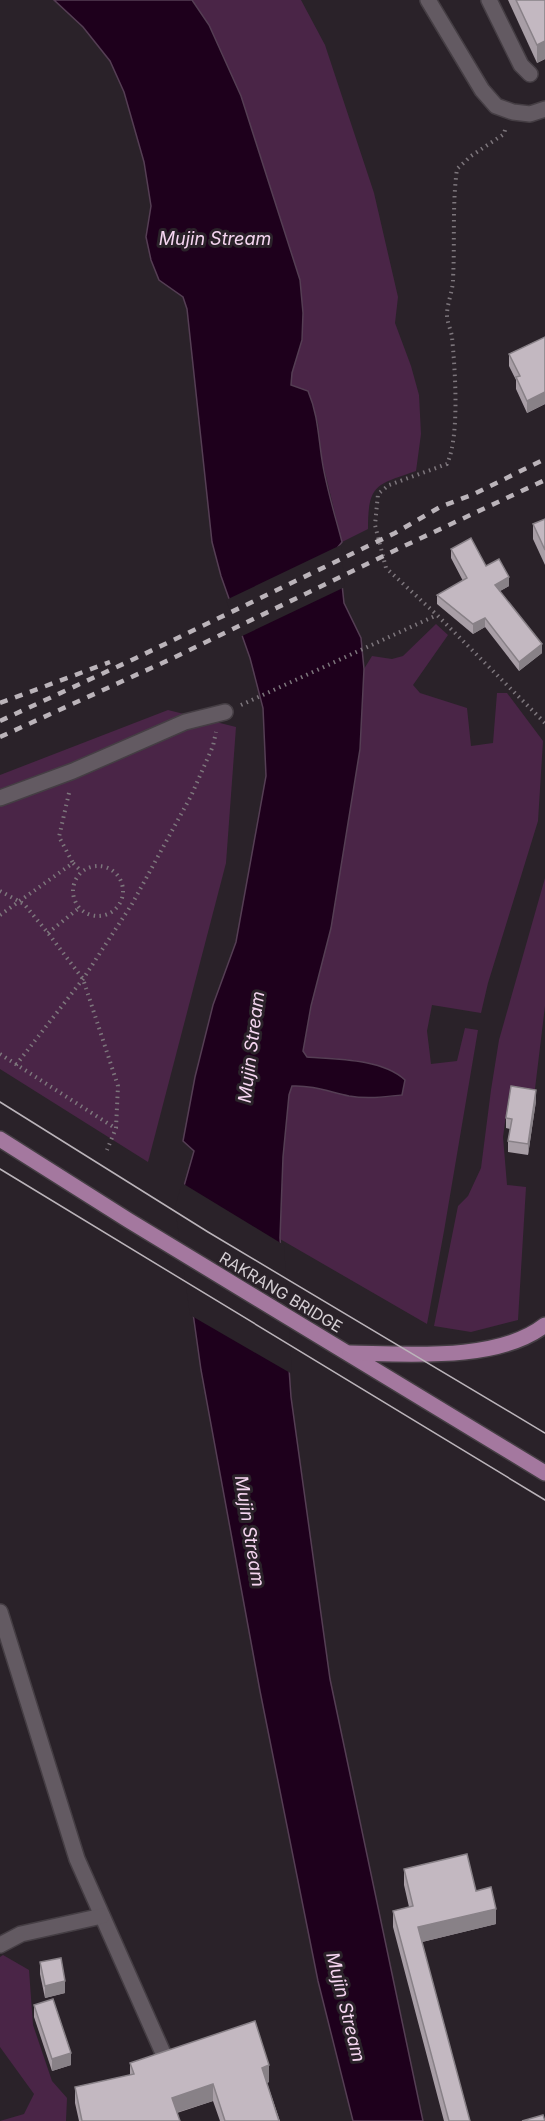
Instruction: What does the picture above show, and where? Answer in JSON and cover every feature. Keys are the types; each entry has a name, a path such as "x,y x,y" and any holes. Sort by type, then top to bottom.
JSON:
{"main road":[{"name":"RAKRANG BRIDGE","path":"0,1139 128,1220 545,1473"},
{"path":"347,1353 413,1354 490,1348 512,1343 545,1325"}],"street":[{"path":"428,0 482,90 496,106 513,112 530,114 545,109"},
{"path":"489,0 521,65 530,74"},
{"path":"0,798 73,771 185,722 223,713"},
{"path":"0,1612 77,1859 163,2054"},
{"path":"0,1945 21,1934 102,1916"}],"path":[{"path":"513,112 504,134 471,156 457,169 453,231 453,282 447,315 452,336 455,402 455,438 452,454 447,464 389,485 378,494 375,525 386,568 545,723"},
{"path":"16,1065 83,980 132,904 191,796 213,746 223,713 435,616"},
{"path":"73,771 59,837 74,863 82,871"},
{"path":"0,915 74,863"},
{"path":"98,865 107,866 115,871 124,886 121,904 107,915 98,917 79,908 73,896 73,886 82,871 98,865"},
{"path":"0,891 20,902 48,933 83,980 118,1086 116,1128 107,1150"},
{"path":"48,933 79,908"},
{"path":"0,1054 116,1128"}],"shaded area":[{"path":"192,0 301,0 325,45 374,193 398,297 395,323 419,395 421,434 416,471 377,488 370,503 368,529 342,542 322,460 318,423 308,391 291,385 292,373 302,340 303,313 300,279 241,96 209,25"},
{"path":"436,624 448,635 413,685 420,693 467,708 471,746 493,743 497,693 507,693 543,741 538,821 488,983 481,1013 432,1005 427,1031 431,1064 457,1061 465,1028 478,1030 427,1324 280,1239 283,1157 289,1094 292,1086 305,1085 351,1096 377,1098 405,1080 396,1073 372,1064 307,1057 303,1051 360,749 364,669 372,656 392,659 403,656"},
{"path":"168,710 236,727 226,863 148,1162 0,1069 0,775"},
{"path":"545,878 545,1006 534,1097 509,1094 503,1137 507,1185 526,1187 518,1320 471,1332 434,1326 458,1206 468,1196 481,1168 499,1040"},
{"path":"3,1955 29,1970 33,2025 52,2081 67,2098 66,2121 0,2121 24,2114 34,2094 0,2047 0,1957"}],"water":[{"name":"Mujin Stream","path":"54,0 192,0 209,25 241,96 300,280 303,313 302,340 292,373 291,385 308,391 314,408 326,480 342,542 338,547 344,603 361,638 364,669 360,749 331,928 311,1006 303,1051 307,1057 372,1064 396,1073 405,1080 402,1095 376,1097 349,1096 314,1088 292,1086 289,1095 283,1157 280,1238 291,1397 330,1679 423,2121 353,2121 318,1981 260,1691 201,1370 178,1207 194,1151 183,1141 195,1077 213,1005 236,942 266,776 263,708 250,658 221,576 212,542 187,309 183,297 159,280 151,260 146,237 151,206 144,162 124,92 110,61 83,27"}],"pier":[{"path":"345,543 341,548 345,587 240,637 226,600"},
{"path":"182,1183 284,1245 292,1374 190,1315 175,1207"}],"building":[{"path":"516,0 545,0 545,41 537,45"},
{"path":"545,337 545,392 527,401 516,377 520,376 509,354"},
{"path":"545,519 545,550 533,524"},
{"path":"471,538 486,566 499,559 509,577 495,585 542,644 519,662 485,618 473,624 437,595 467,578 451,549"},
{"path":"511,1086 536,1090 528,1144 508,1141 512,1119 506,1118"},
{"path":"467,1854 476,1891 491,1887 496,1909 418,1927 470,2121 449,2121 393,1911 413,1906 404,1869"},
{"path":"61,1958 65,1981 45,1986 40,1962"},
{"path":"53,1999 71,2053 52,2059 34,2005"},
{"path":"255,2021 269,2065 262,2068 279,2121 225,2121 213,2084 172,2098 180,2121 82,2121 75,2087 134,2074 130,2063"},
{"path":"543,2115 545,2121 522,2121"}],"tram line":[{"path":"0,1102 208,1232 545,1433"},
{"path":"0,1169 545,1500"}],"railway":[{"path":"0,721 395,533 440,507 474,494 545,459"},
{"path":"0,737 171,659 545,480"},
{"path":"0,703 110,662"}]}
